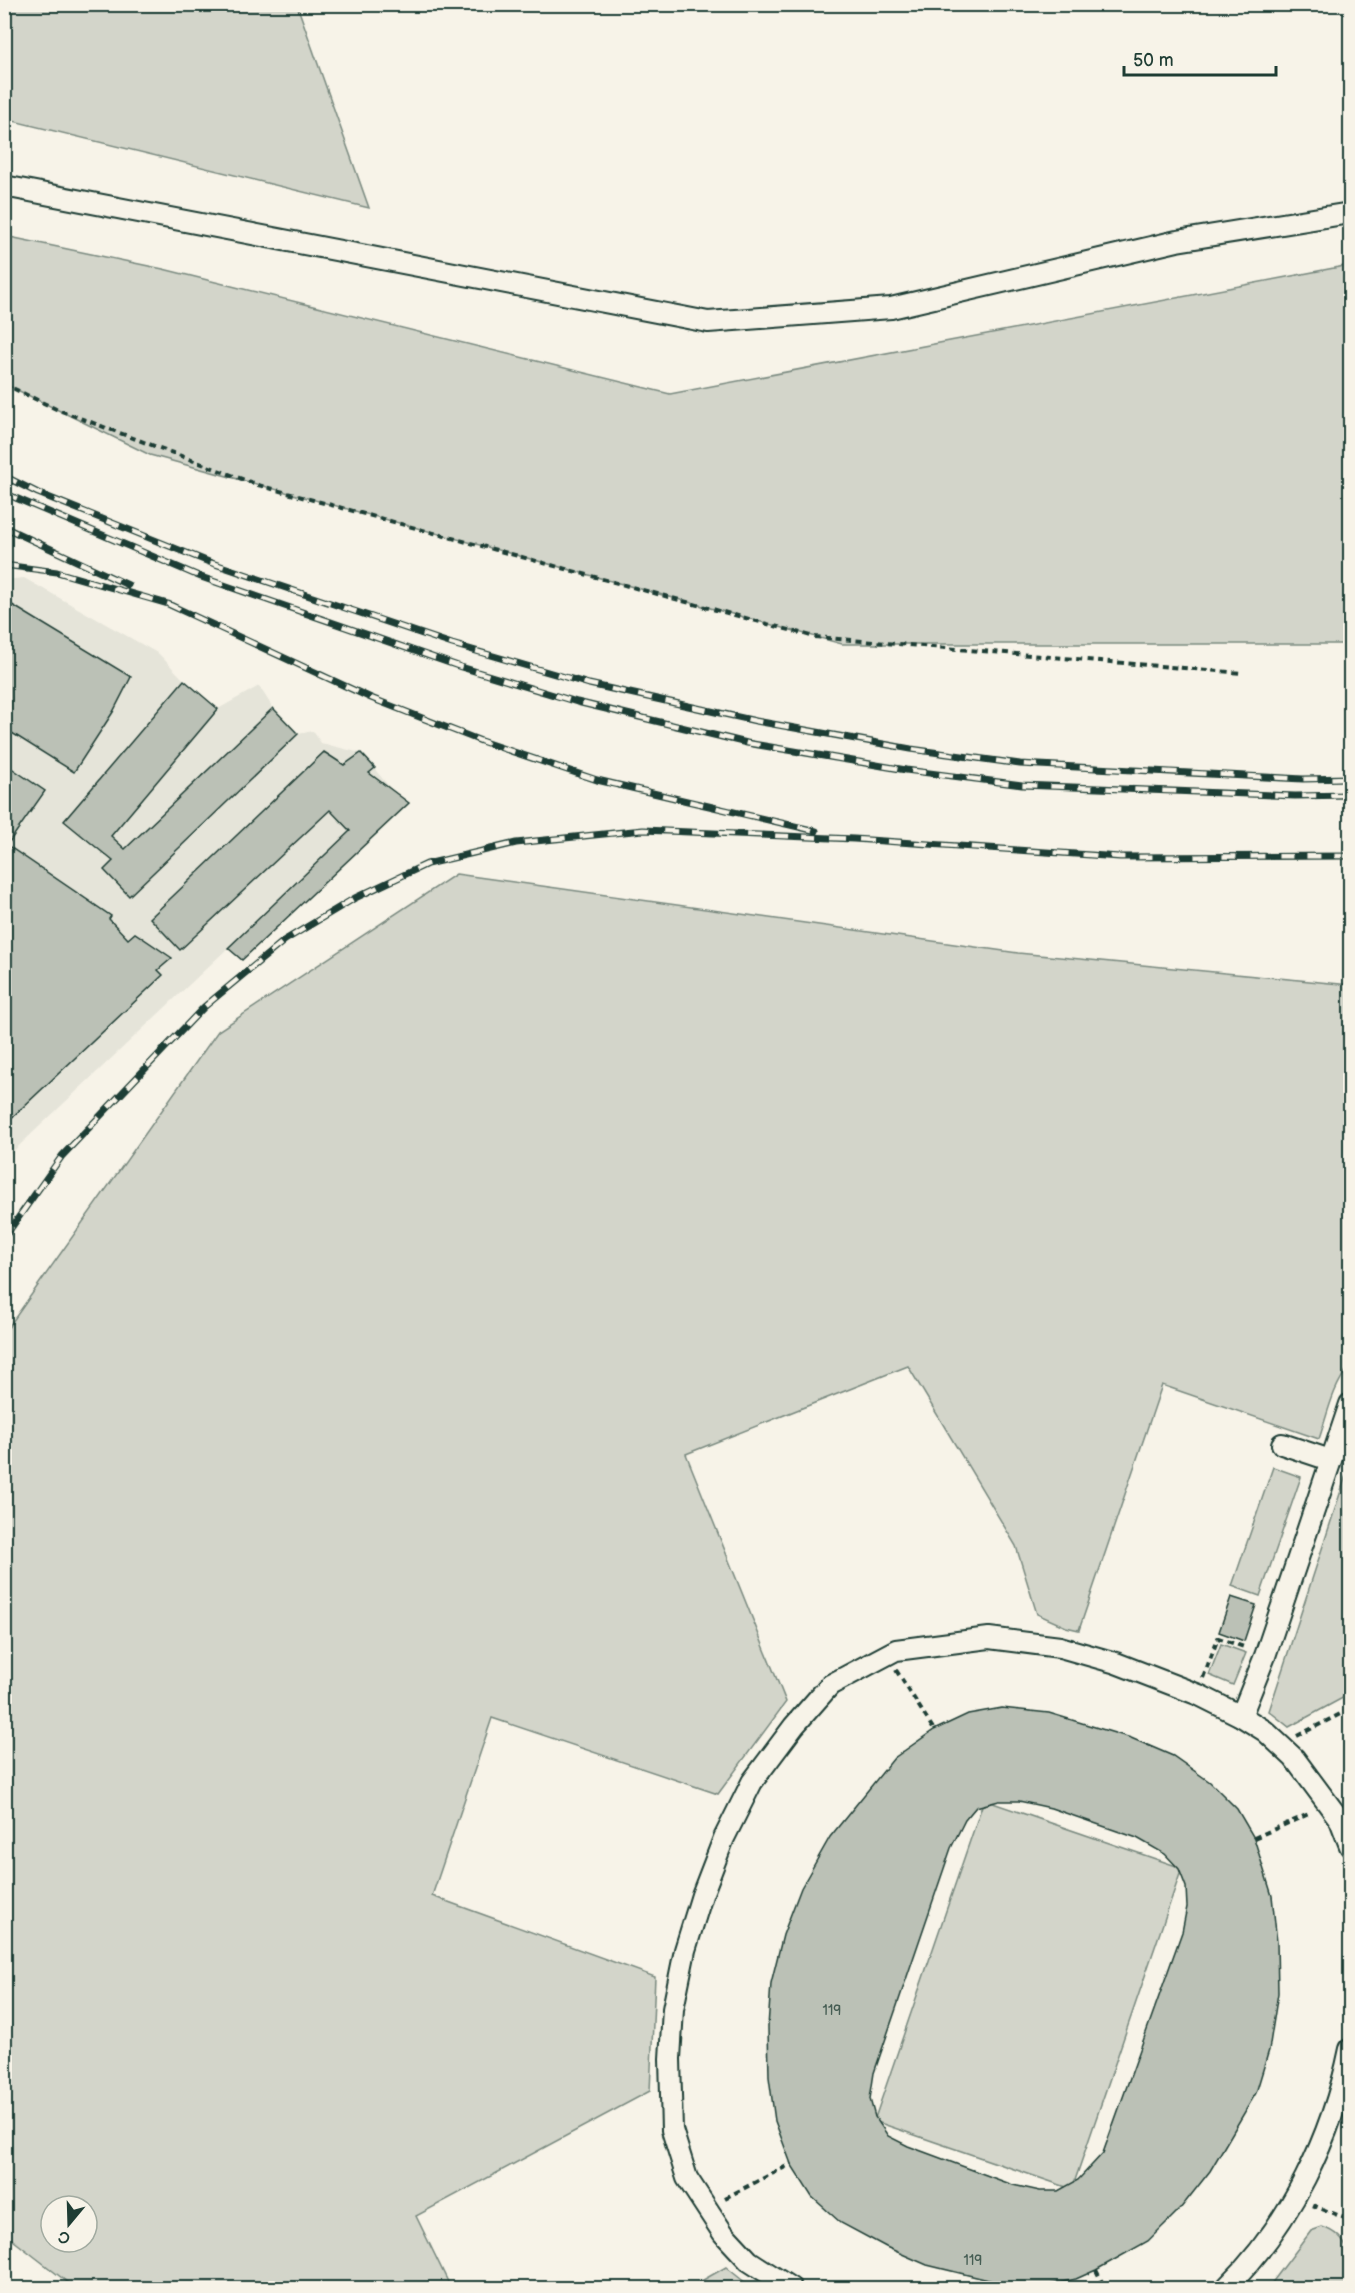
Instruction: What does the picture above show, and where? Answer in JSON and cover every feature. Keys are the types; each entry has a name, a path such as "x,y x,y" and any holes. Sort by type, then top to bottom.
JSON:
{"street":[{"path":"4,186 708,322 891,308 1177,241 1350,213"},
{"path":"1242,1716 1265,1656 1350,1404"},
{"path":"1282,1444 1330,1460"},
{"path":"791,2289 749,2261 723,2233 687,2178 672,2130 670,2060 675,1990 702,1895 724,1838 752,1782 794,1726 830,1685 896,1650 989,1638 1060,1647 1116,1663 1152,1675 1242,1716 1265,1731 1294,1758 1340,1820 1350,1846"},
{"path":"1226,2289 1249,2266 1278,2225 1311,2166 1332,2114 1350,2049"}],"path":[{"path":"4,384 56,409 258,484 815,637 1242,673"},
{"path":"1201,1683 1218,1638 1247,1648"},
{"path":"896,1669 934,1730"},
{"path":"1291,1739 1350,1709"},
{"path":"1254,1838 1316,1811"},
{"path":"724,2198 791,2164"},
{"path":"1307,2203 1350,2220"},
{"path":"1096,2270 1105,2289"}],"shaded area":[{"path":"5,4 297,5 369,208 5,119"},
{"path":"5,236 163,269 670,394 1350,265 1350,644 842,644 150,455 5,384"},
{"path":"24,578 159,654 184,680 218,709 259,686 273,708 298,734 313,731 321,743 361,753 392,790 409,803 242,960 228,948 5,1159 4,580"},
{"path":"456,874 1018,953 1350,985 1350,1366 1335,1391 1319,1439 1162,1385 1079,1630 1066,1627 1037,1614 1016,1546 908,1366 686,1454 786,1702 718,1794 492,1718 432,1896 655,1977 650,2091 416,2216 451,2288 75,2288 5,2234 5,1332 218,1031"},
{"path":"1350,1463 1350,1694 1289,1727 1269,1711"},
{"path":"1273,1467 1301,1477 1260,1596 1232,1586"},
{"path":"1221,1644 1246,1653 1233,1685 1209,1675"},
{"path":"984,1800 1182,1868 1072,2189 874,2121"},
{"path":"1322,2227 1339,2237 1348,2251 1350,2288 1268,2288 1311,2231"},
{"path":"726,2267 752,2288 689,2288"}],"building":[{"path":"4,600 131,677 113,712 74,772 4,728"},
{"path":"184,680 218,709 111,836 125,849 273,708 298,734 129,896 104,870 113,861 64,821"},
{"path":"324,752 344,765 361,753 375,768 369,773 409,803 242,960 228,948 350,831 330,810 180,950 150,918"},
{"path":"4,763 45,791 7,845 111,916 109,919 128,939 135,933 172,958 158,970 163,975 4,1125"},
{"path":"1231,1597 1256,1605 1244,1641 1219,1632"},
{"path":"1002,1708 1049,1713 1131,1738 1173,1756 1210,1782 1237,1809 1254,1838 1272,1896 1277,1942 1278,1993 1269,2050 1256,2093 1210,2171 1180,2209 1148,2241 1076,2279 1045,2286 1005,2284 927,2265 886,2247 841,2223 812,2197 791,2164 775,2121 769,2077 768,2027 771,1983 783,1935 801,1888 830,1837 894,1758 934,1730 968,1714","holes":["999,1801 1019,1801 1051,1808 1137,1838 1165,1854 1179,1869 1186,1887 1187,1907 1182,1932 1103,2153 1078,2180 1058,2191 1040,2191 1013,2185 908,2146 888,2136 875,2117 870,2099 874,2073 951,1848 965,1820 976,1807"]}],"railway":[{"path":"4,476 38,493 209,562 452,644 589,684 756,721 911,749 1020,764 1303,779 1350,778"},
{"path":"4,493 201,577 461,667 577,702 747,743 906,770 1022,785 1295,796 1350,795"},
{"path":"4,527 128,585"},
{"path":"4,565 57,572 168,604 371,698 481,741 597,780 816,831"},
{"path":"4,1238 62,1156 204,1007 285,940 355,898 427,864 516,843 643,830 854,839 1120,857 1350,856"}]}
